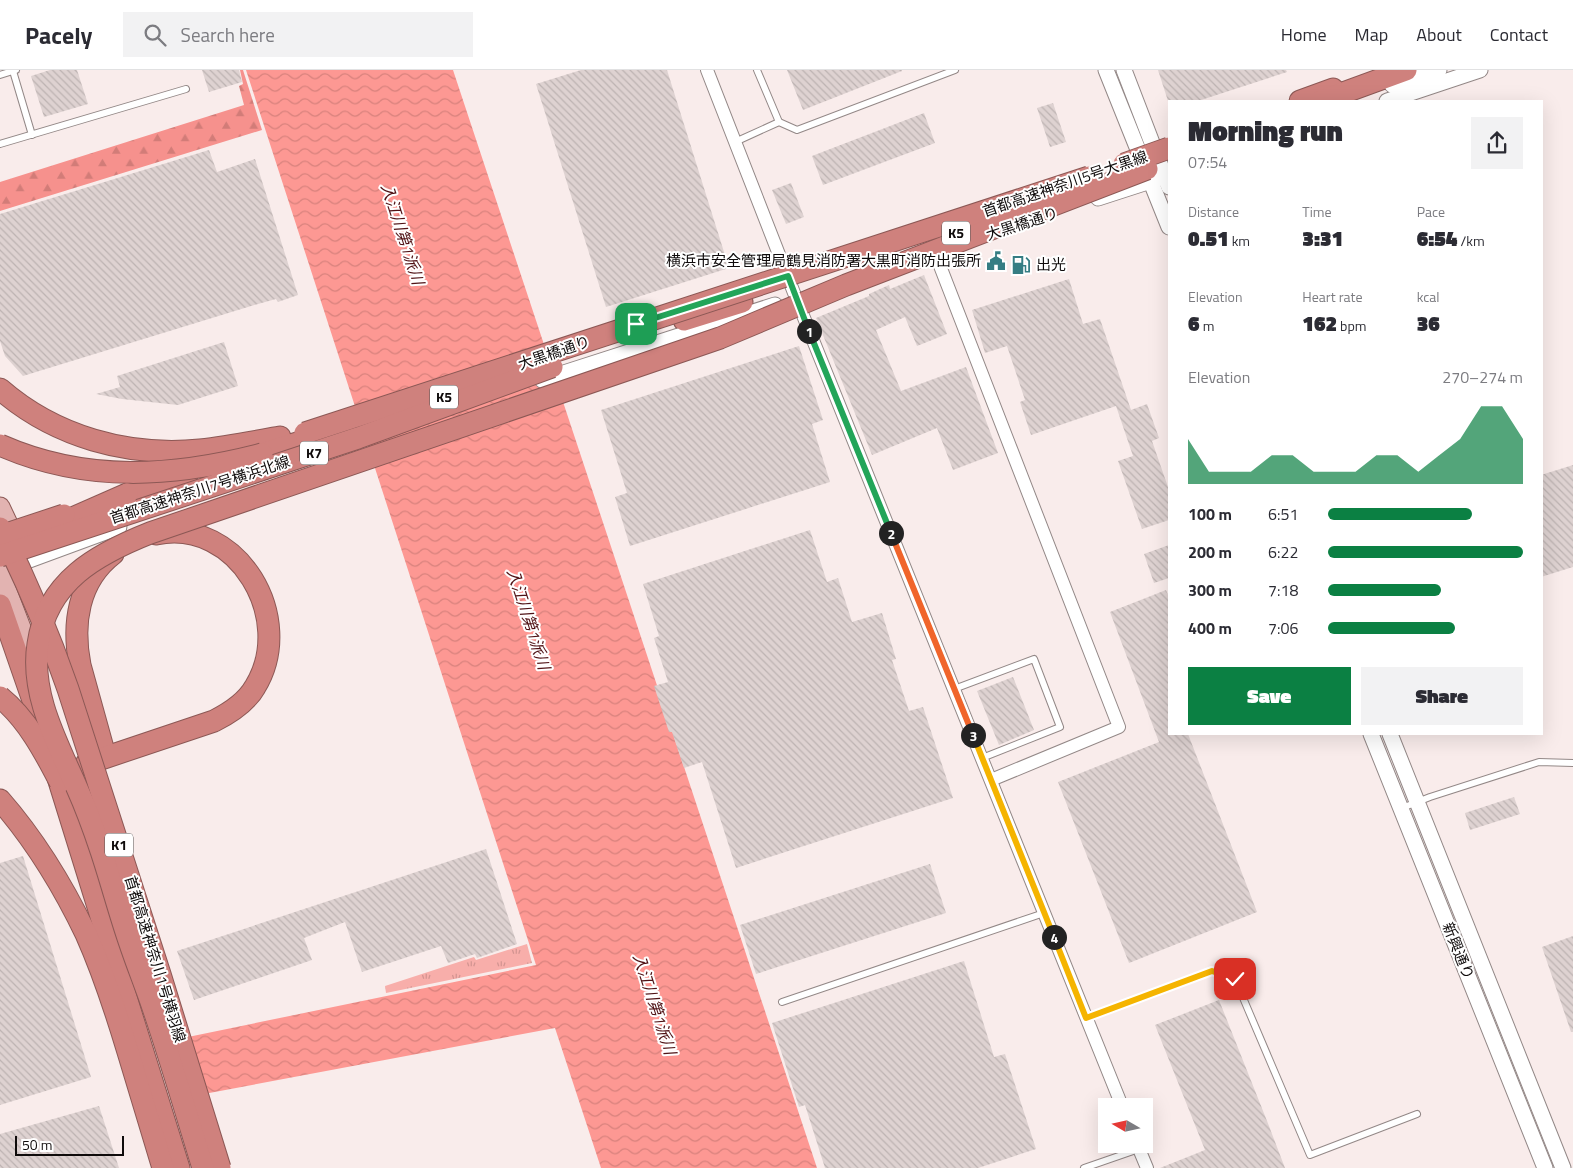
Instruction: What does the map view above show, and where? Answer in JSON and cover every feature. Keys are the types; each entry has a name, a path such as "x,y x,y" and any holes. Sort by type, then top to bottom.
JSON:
{"highway":[{"path":"1303,100 1385,70"},
{"path":"1324,100 1406,70"},
{"name":"首都高速神奈川5号大黒線","path":"625,339 1161,168"},
{"name":"首都高速神奈川5号大黒線","path":"305,433 1031,197 1161,168"},
{"path":"202,1168 158,1024 94,832 80,794 51,728 42,701 38,679 38,643 50,605 66,583 87,564 111,549 150,533 720,338 846,285 1161,168"},
{"name":"K5","path":"0,445 45,462 98,471 151,472 179,470 236,461 625,339"},
{"name":"首都高速神奈川7号横浜北線","path":"0,556 358,438 625,339"},
{"name":"K5","path":"0,389 33,414 59,428 94,441 135,449 198,450 246,444 305,433"},
{"name":"首都高速神奈川7号横浜北線","path":"4,535 305,433"},
{"path":"0,561 20,546 52,528 127,494"},
{"path":"86,764 214,721 237,707 255,687 262,674 269,646 265,603 253,579 241,564 215,543 193,534 168,531 144,537 127,545 111,556 93,574 81,600 76,628 77,652 80,666 141,880 160,974"},
{"name":"首都高速神奈川1号横羽線","path":"4,535 54,647 83,732 220,1168"},
{"name":"K1","path":"0,605 16,648 81,850 179,1168"},
{"path":"26,645 74,790 169,1092 186,1168"},
{"path":"0,697 29,728 52,765 78,819 129,940"},
{"path":"0,794 66,894 96,959 118,1019 163,1168"},
{"path":"0,800 28,835"}],"main road":[{"path":"0,507 4,535 24,562 86,764"},
{"path":"24,562 0,571 26,645"}],"street":[{"path":"707,70 796,298 1119,1098"},
{"path":"1106,70 1161,168"},
{"path":"1124,70 1161,168 1168,220"},
{"path":"1344,100 1439,70"},
{"path":"1390,100 1480,70"},
{"name":"大黒橋通り","path":"24,562 363,440 559,374 935,253 1161,168"},
{"name":"大黒橋通り","path":"4,535 553,354 636,324 788,276 1161,168"},
{"path":"935,253 1119,727 991,780"},
{"name":"新興通り","path":"1371,735 1545,1168"},
{"name":"新興通り","path":"1390,735 1563,1168"},
{"path":"1141,1153 1147,1168"}],"lane":[{"path":"0,75 14,70 32,135"},
{"path":"757,70 779,122 797,130 955,70"},
{"path":"0,144 186,89"},
{"path":"735,142 779,122"},
{"path":"954,690 1034,658 1060,727 982,758"},
{"path":"29,668 138,1025"},
{"path":"1401,809 1539,762 1573,762"},
{"path":"86,764 130,904"},
{"path":"782,1002 1044,913"},
{"path":"1086,1018 1212,971 1235,979 1310,1155 1417,1114"},
{"path":"147,1022 165,1017"},
{"path":"1084,1168 1121,1153"}],"green space":[{"path":"240,70 243,70 262,130 0,211 0,182 244,105 239,86 243,84"},
{"path":"527,944 532,963 386,993 385,986 474,957 476,960"}],"water":[{"name":"入江川第1派川","path":"246,70 453,70 817,1168 601,1168 555,1028 204,1094 188,1037 536,965"}],"building":[{"path":"50,70 77,70 88,104 44,117 31,76"},
{"path":"202,70 239,70 242,82 209,92"},
{"path":"581,70 667,70 729,268 606,307 536,84"},
{"path":"787,70 902,70 902,71 803,110"},
{"path":"1158,70 1286,70 1287,72 1201,100 1168,101"},
{"path":"1053,103 1066,142 1050,147 1037,108"},
{"path":"924,113 935,143 823,185 812,156"},
{"path":"209,150 217,172 255,159 298,295 278,302 276,299 258,304 23,376 5,356 0,341 0,214"},
{"path":"791,183 804,217 786,224 772,190"},
{"path":"924,275 947,334 917,346 905,317 876,330 901,391 966,367 998,453 953,470 937,428 872,455 816,318 869,296 869,294 889,285 890,289"},
{"path":"1069,279 1083,324 1100,319 1131,410 1147,404 1159,438 1152,441 1168,487 1168,520 1142,529 1118,461 1133,456 1116,406 1031,435 1020,402 1025,400 1007,346 985,353 972,310"},
{"path":"224,342 238,386 178,405 96,394 120,387 117,376"},
{"path":"799,346 823,420 812,424 830,482 630,546 615,497 627,493 601,410"},
{"path":"1573,465 1573,567 1543,576 1543,474"},
{"path":"810,530 827,582 838,578 852,622 882,613 896,659 892,660 909,711 923,707 953,798 736,868 702,762 684,768 672,732 669,732 654,686 668,682 654,638 659,636 643,584"},
{"path":"1168,545 1168,578 1154,583 1144,554"},
{"path":"1166,590 1168,595 1168,735 1188,735 1257,912 1129,963 1058,782 1159,742 1110,612"},
{"path":"1013,677 1034,730 999,745 977,691"},
{"path":"1514,797 1520,814 1470,830 1465,813"},
{"path":"486,849 517,944 477,958 475,954 448,963 441,946 362,972 345,922 304,938 312,960 194,1000 177,951"},
{"path":"23,856 91,1077 0,1105 0,863"},
{"path":"930,864 946,913 756,974 740,925"},
{"path":"1573,936 1573,1032 1571,1032 1542,947"},
{"path":"964,961 994,1057 1005,1054 1036,1149 978,1168 825,1168 805,1105 799,1107 772,1023"},
{"path":"1219,1000 1285,1168 1160,1168 1205,1150 1155,1025"},
{"path":"99,1106 119,1168 0,1168 0,1134"}],"place":[{"name":"横浜市安全管理局鶴見消防署大黒町消防出張所","path":"996,261"},
{"name":"出光","path":"1021,265"}],"route":[{"path":"636,324 788,276 1086,1018 1212,971 1235,979"}]}
